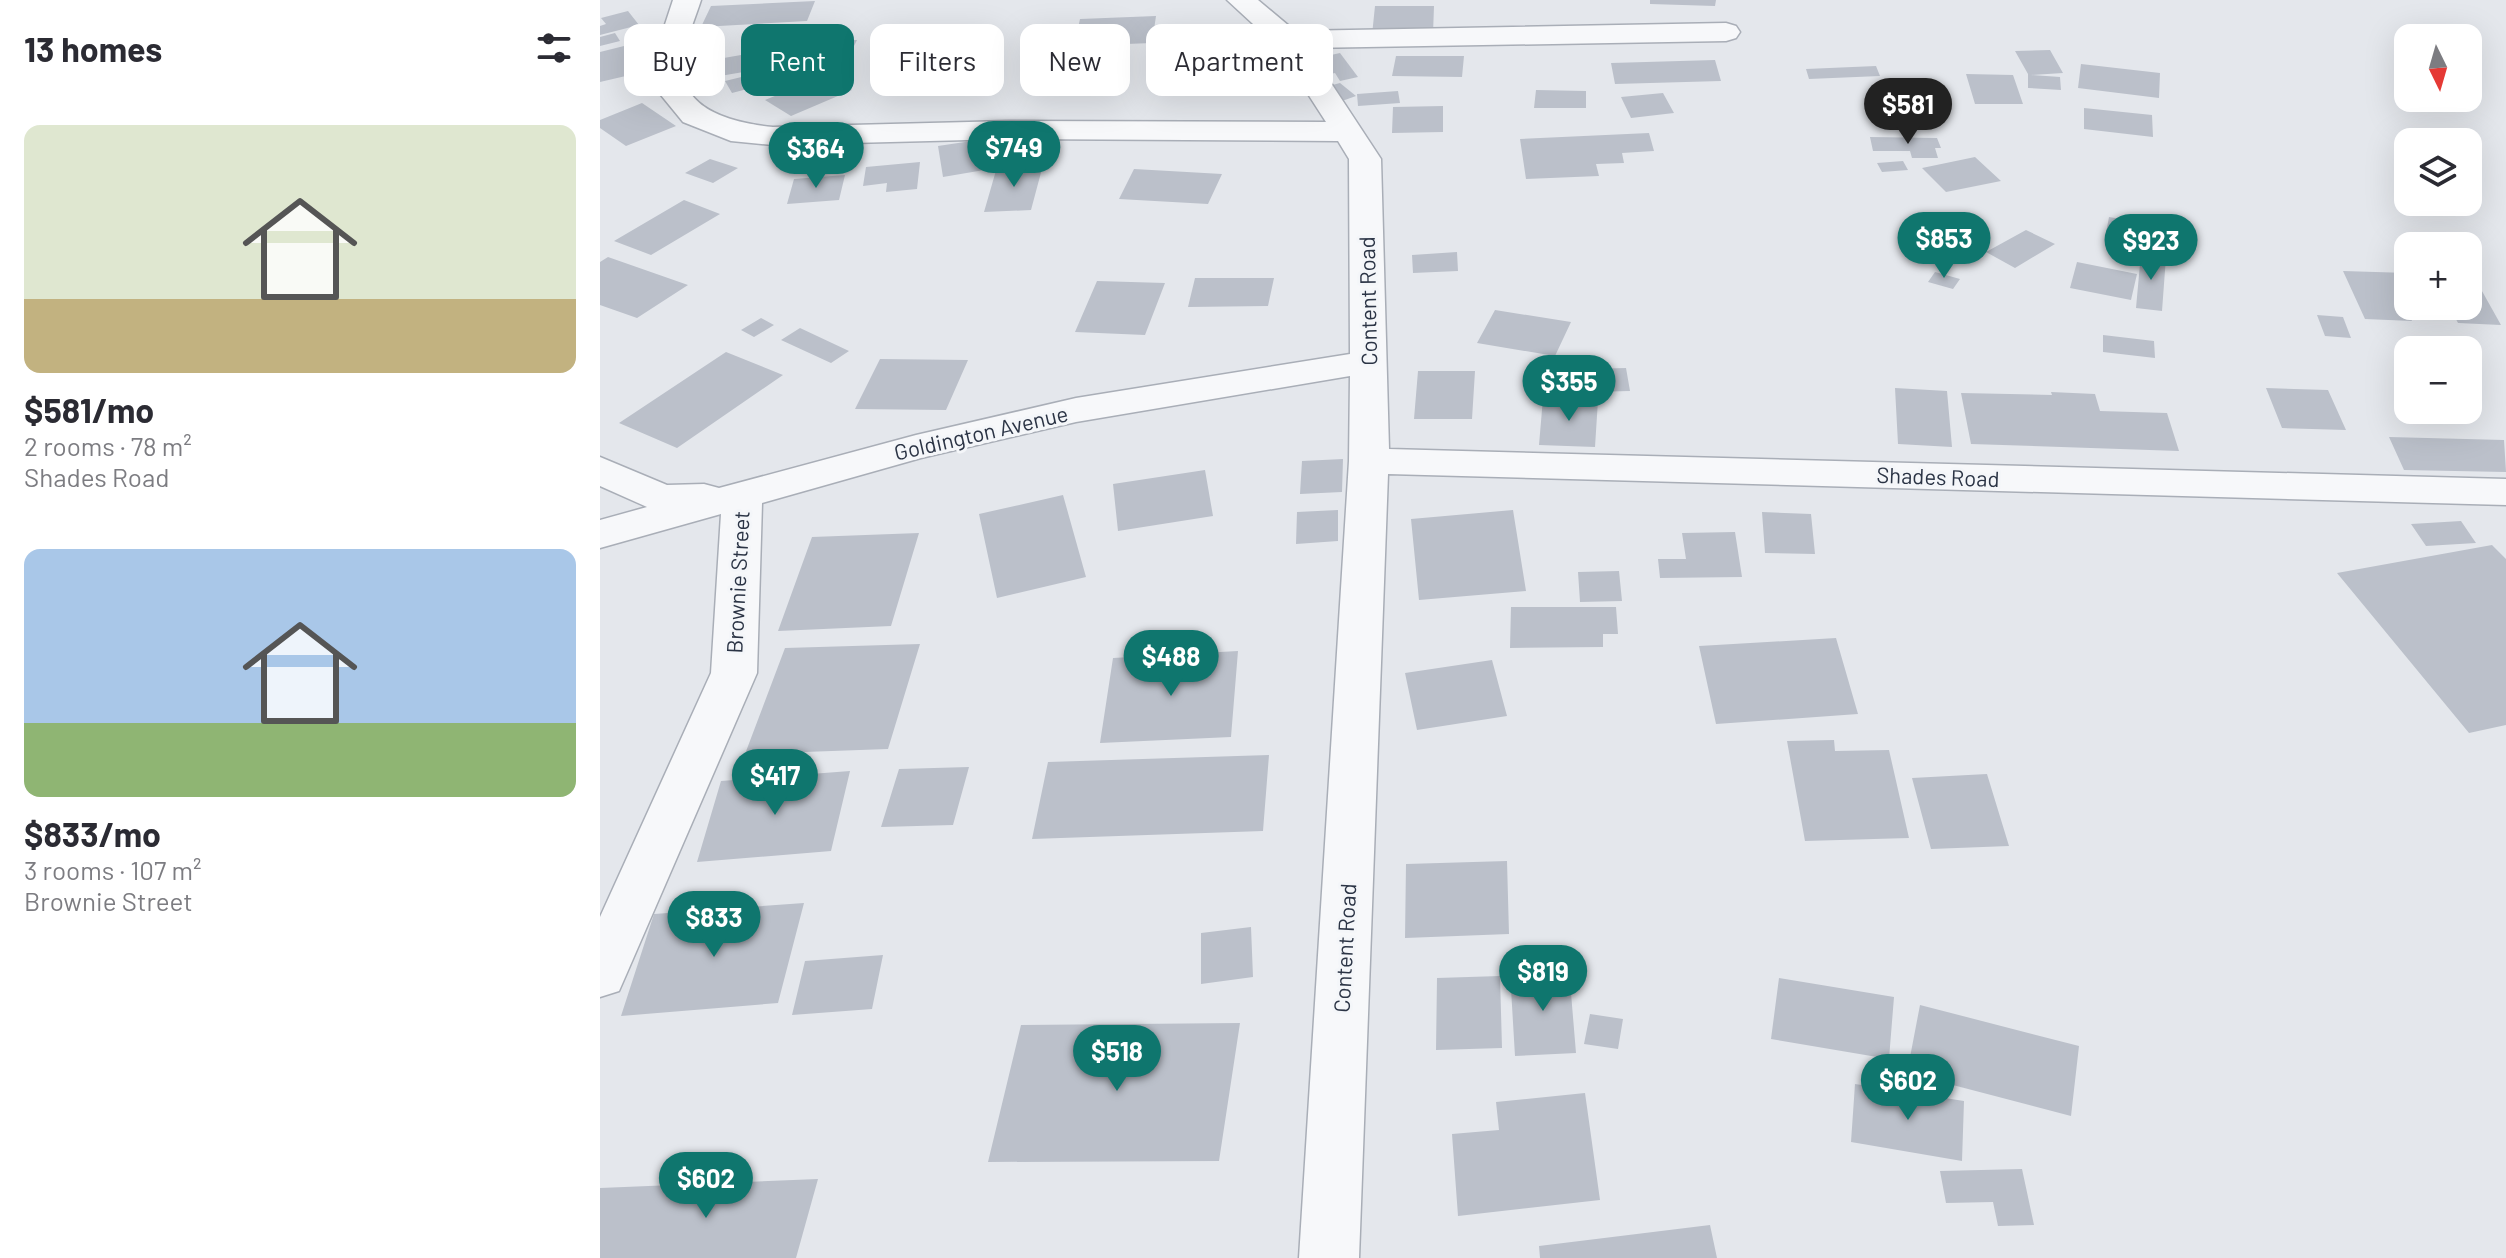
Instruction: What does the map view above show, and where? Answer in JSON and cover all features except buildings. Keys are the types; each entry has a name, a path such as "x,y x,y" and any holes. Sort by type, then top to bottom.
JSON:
{"street":[{"path":"687,0 668,61 671,89 694,115 731,132 773,136 1008,130 1347,132"},
{"name":"Content Road","path":"1241,0 1269,24"},
{"path":"1333,39 1726,32"},
{"name":"Content Road","path":"1324,96 1365,159 1369,461 1329,1258"},
{"name":"Goldington Avenue","path":"600,534 916,447 1076,410 1368,362"},
{"name":"Shades Road","path":"1369,461 2506,492"},
{"path":"600,470 662,498 742,497"},
{"name":"Brownie Street","path":"600,975 734,673 742,497"}]}
